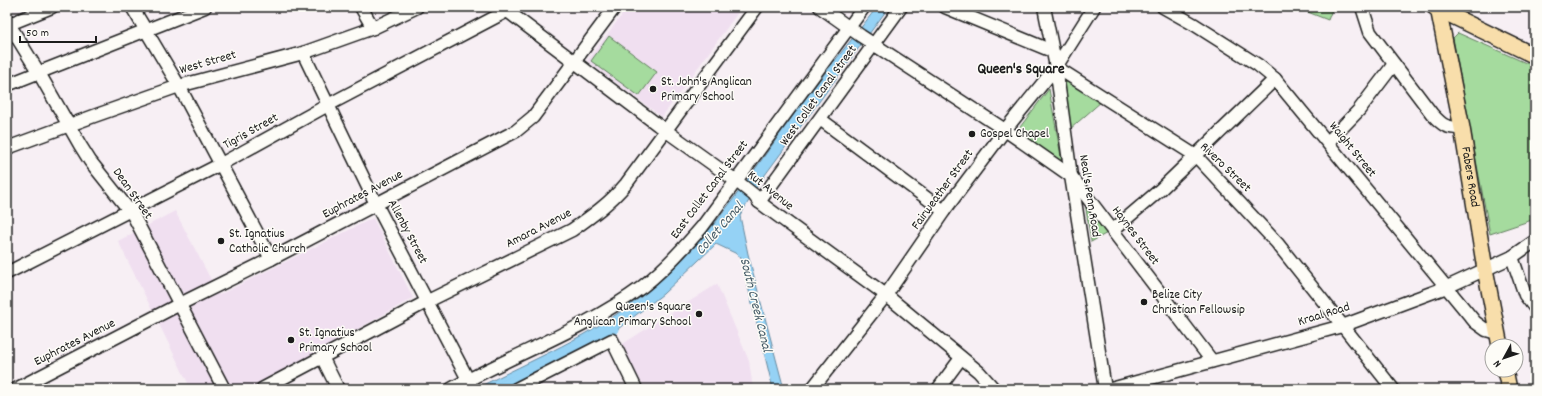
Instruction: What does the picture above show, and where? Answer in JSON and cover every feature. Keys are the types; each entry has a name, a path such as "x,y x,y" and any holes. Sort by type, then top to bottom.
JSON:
{"main road":[{"path":"1445,9 1535,56"},
{"name":"Fabers Road","path":"1445,9 1462,128 1485,269 1499,338"},
{"path":"1507,378 1509,389"}],"street":[{"path":"8,23 52,7"},
{"path":"132,7 179,86 271,259"},
{"path":"7,85 205,7"},
{"path":"361,7 373,28"},
{"name":"West Street","path":"7,148 179,86 303,53 373,28 417,7"},
{"name":"Euphrates Avenue","path":"16,389 180,304 271,259 509,135 525,125 533,117 615,7"},
{"name":"Amara Avenue","path":"262,389 428,301 572,230 590,218 614,198 626,184 664,130 757,7"},
{"name":"Haynes Street","path":"820,7 861,36 1005,130 1071,176 1212,361"},
{"name":"East Collet Canal Street","path":"451,389 471,384 598,316 643,286 674,259 691,241 737,182 861,36 864,7"},
{"name":"West Collet Canal Street","path":"757,199 820,119 861,36 901,7"},
{"path":"945,7 1052,51"},
{"name":"Neal's Penn Road","path":"1044,7 1056,67 1071,176 1105,389"},
{"name":"Fairweather Street","path":"812,389 886,295 944,211 1005,130 1056,67 1094,7"},
{"name":"Waight Street","path":"1164,7 1258,65 1274,79 1480,326 1496,338"},
{"path":"1362,7 1370,32 1439,122 1449,128 1462,128"},
{"name":"Kut Avenue","path":"505,9 664,130 737,182 757,199 886,295 979,372 994,389"},
{"name":"Tigris Street","path":"7,273 221,164 505,9"},
{"name":"Dean Street","path":"8,23 90,161 130,211 224,389"},
{"name":"Allenby Street","path":"303,53 376,204 471,384"},
{"path":"1328,142 1359,110 1394,64"},
{"name":"Rivero Street","path":"1056,67 1196,156 1277,243 1391,388"},
{"path":"1113,230 1161,189 1274,79"},
{"path":"820,119 944,211"},
{"name":"Kraal Road","path":"1111,389 1342,326 1447,287 1512,257 1535,241"},
{"path":"1512,257 1525,295 1535,308"},
{"path":"516,389 612,340 636,389"},
{"path":"322,357 338,389"},
{"path":"938,389 961,358"}],"shaded area":[{"name":"St. John's Anglican Primary School","path":"628,7 742,7 662,117 587,61"},
{"path":"175,211 219,295 373,218 413,298 265,381 268,389 191,389 118,241"},
{"name":"Queen's Square Anglican Primary School","path":"717,284 749,361 753,389 645,389 621,345"}],"green space":[{"path":"1295,7 1333,7 1328,20"},
{"path":"1458,33 1535,67 1535,219 1490,234 1453,38"},
{"path":"609,36 657,72 639,96 591,61"},
{"path":"1070,81 1102,101 1069,130 1062,85"},
{"path":"1049,89 1062,162 1017,131"},
{"path":"1085,203 1109,232 1091,242 1091,241"}],"water":[{"name":"South Creek Canal","path":"877,7 889,7 759,183 740,216 748,254 784,389 773,389 741,258 735,253 716,244 663,294 614,332 588,339 487,389 475,389 583,335 624,309 665,277 685,257 721,215 809,94"}],"waterway":[{"name":"Collet Canal","path":"498,389 613,329"}],"place":[{"name":"St. John's Anglican Primary School","path":"653,89"},
{"name":"Gospel Chapel","path":"972,134"},
{"name":"St. Ignatius Catholic Church","path":"221,241"},
{"name":"Belize City Christian Fellowsip","path":"1144,302"},
{"name":"Queen's Square Anglican Primary School","path":"699,314"},
{"name":"St. Ignatius Primary School","path":"291,340"}],"district":[{"name":"Queen's Square","path":"1021,70"}]}
